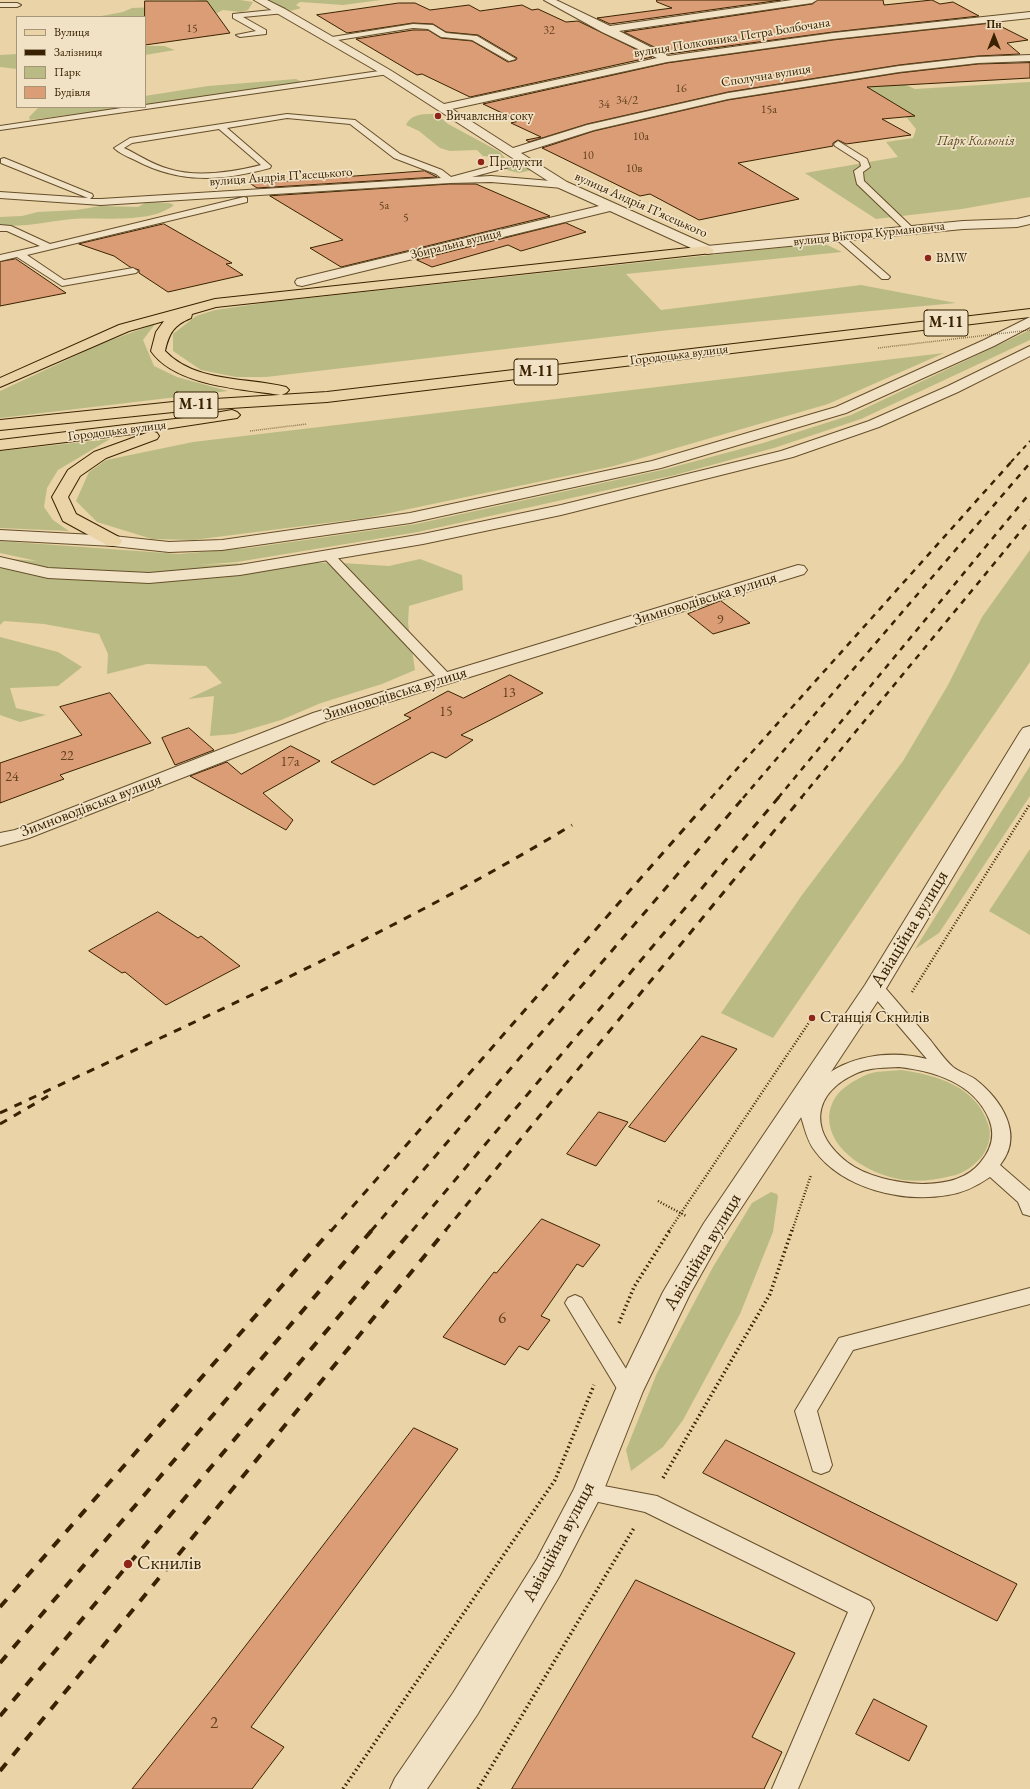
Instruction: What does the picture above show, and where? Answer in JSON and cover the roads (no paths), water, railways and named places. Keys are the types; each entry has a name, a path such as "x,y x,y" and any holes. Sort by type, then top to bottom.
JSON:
{"main road":[{"path":"0,382 124,328 215,303 707,250"},
{"path":"215,303 172,320 161,333 158,351 170,363 190,372 230,383 327,397"},
{"name":"Городоцька вулиця","path":"0,425 183,406 327,397 1030,313"},
{"name":"Городоцька вулиця","path":"0,445 192,422 327,397"},
{"path":"113,541 69,518 60,497 74,473 100,455 192,422"}],"street":[{"name":"вулиця Андрія Пʼясецького","path":"259,0 332,39 563,185 707,250"},
{"path":"549,0 606,30 667,59"},
{"path":"606,30 812,0"},
{"name":"вулиця Полковника Петра Болбочана","path":"442,108 667,59 833,36 1030,15"},
{"name":"Сполучна вулиця","path":"513,152 592,127 728,96 899,69 978,60 1030,58"},
{"name":"Збиральна вулиця","path":"302,282 610,207"},
{"name":"вулиця Віктора Курмановича","path":"707,250 967,224 1024,224 1030,220"},
{"path":"0,535 113,541 169,547 222,545 410,518 655,465 841,410 989,343 1030,321"},
{"path":"0,562 48,573 149,578 240,570 423,539 561,510 787,454 874,424 952,389 1030,350"},
{"name":"Зимноводівська вулиця","path":"0,840 29,831 320,717 798,570"},
{"name":"Авіаційна вулиця","path":"407,1789 465,1704 548,1568 588,1492 629,1392 677,1292 713,1230 806,1108 875,987 1030,732"}],"lane":[{"path":"0,5 17,5"},
{"path":"240,35 263,32 236,16 282,11"},
{"path":"332,39 413,26 430,27 444,35 474,38 512,59"},
{"path":"146,107 386,72"},
{"path":"0,128 138,108"},
{"path":"220,126 267,166 251,171 197,175 168,172 118,148 130,141 220,126 287,116 352,122 397,156 439,172 450,180 525,160"},
{"path":"838,144 864,161 866,167 858,171 860,182 910,230"},
{"path":"4,161 101,202"},
{"name":"вулиця Андрія Пʼясецького","path":"0,195 101,202 450,180 491,179 563,185"},
{"path":"0,258 280,191"},
{"path":"0,228 8,228 50,247"},
{"path":"839,237 885,277"},
{"path":"19,254 62,283 133,271"},
{"path":"328,555 445,678"},
{"path":"875,987 947,1071"},
{"path":"893,1061 920,1064 947,1071 973,1086 992,1105 1002,1126 1002,1148 990,1167 968,1182 938,1191 903,1191 870,1182 841,1167 821,1146 814,1133 806,1108 814,1100 825,1084 843,1071 866,1064 893,1061"},
{"path":"990,1167 1027,1199 1030,1209"},
{"path":"821,1465 806,1411 846,1344 1030,1296"},
{"path":"575,1304 629,1392"},
{"path":"588,1492 649,1503 862,1608 785,1789"}],"railway":[{"path":"1011,462 1030,441"},
{"path":"711,798 1012,461"},
{"path":"743,798 1030,463"},
{"path":"778,798 1030,493"},
{"path":"801,798 1030,520"},
{"path":"331,1231 712,797"},
{"path":"371,1231 744,797"},
{"path":"412,1231 779,797"},
{"path":"445,1231 802,797"},
{"path":"0,1113 218,1011 361,941 503,866 572,825"},
{"path":"0,1124 48,1096"},
{"path":"0,1607 331,1230"},
{"path":"0,1663 372,1230"},
{"path":"0,1716 412,1230"},
{"path":"0,1771 446,1230"}],"place":[{"name":"Вичавлення соку","path":"438,116"},
{"name":"Продукти","path":"481,162"},
{"name":"BMW","path":"928,258"},
{"name":"Станція Скнилів","path":"812,1018"},
{"name":"Скнилів","path":"128,1564"}],"park label":[{"name":"Парк Кольонія","path":"976,141"}]}
